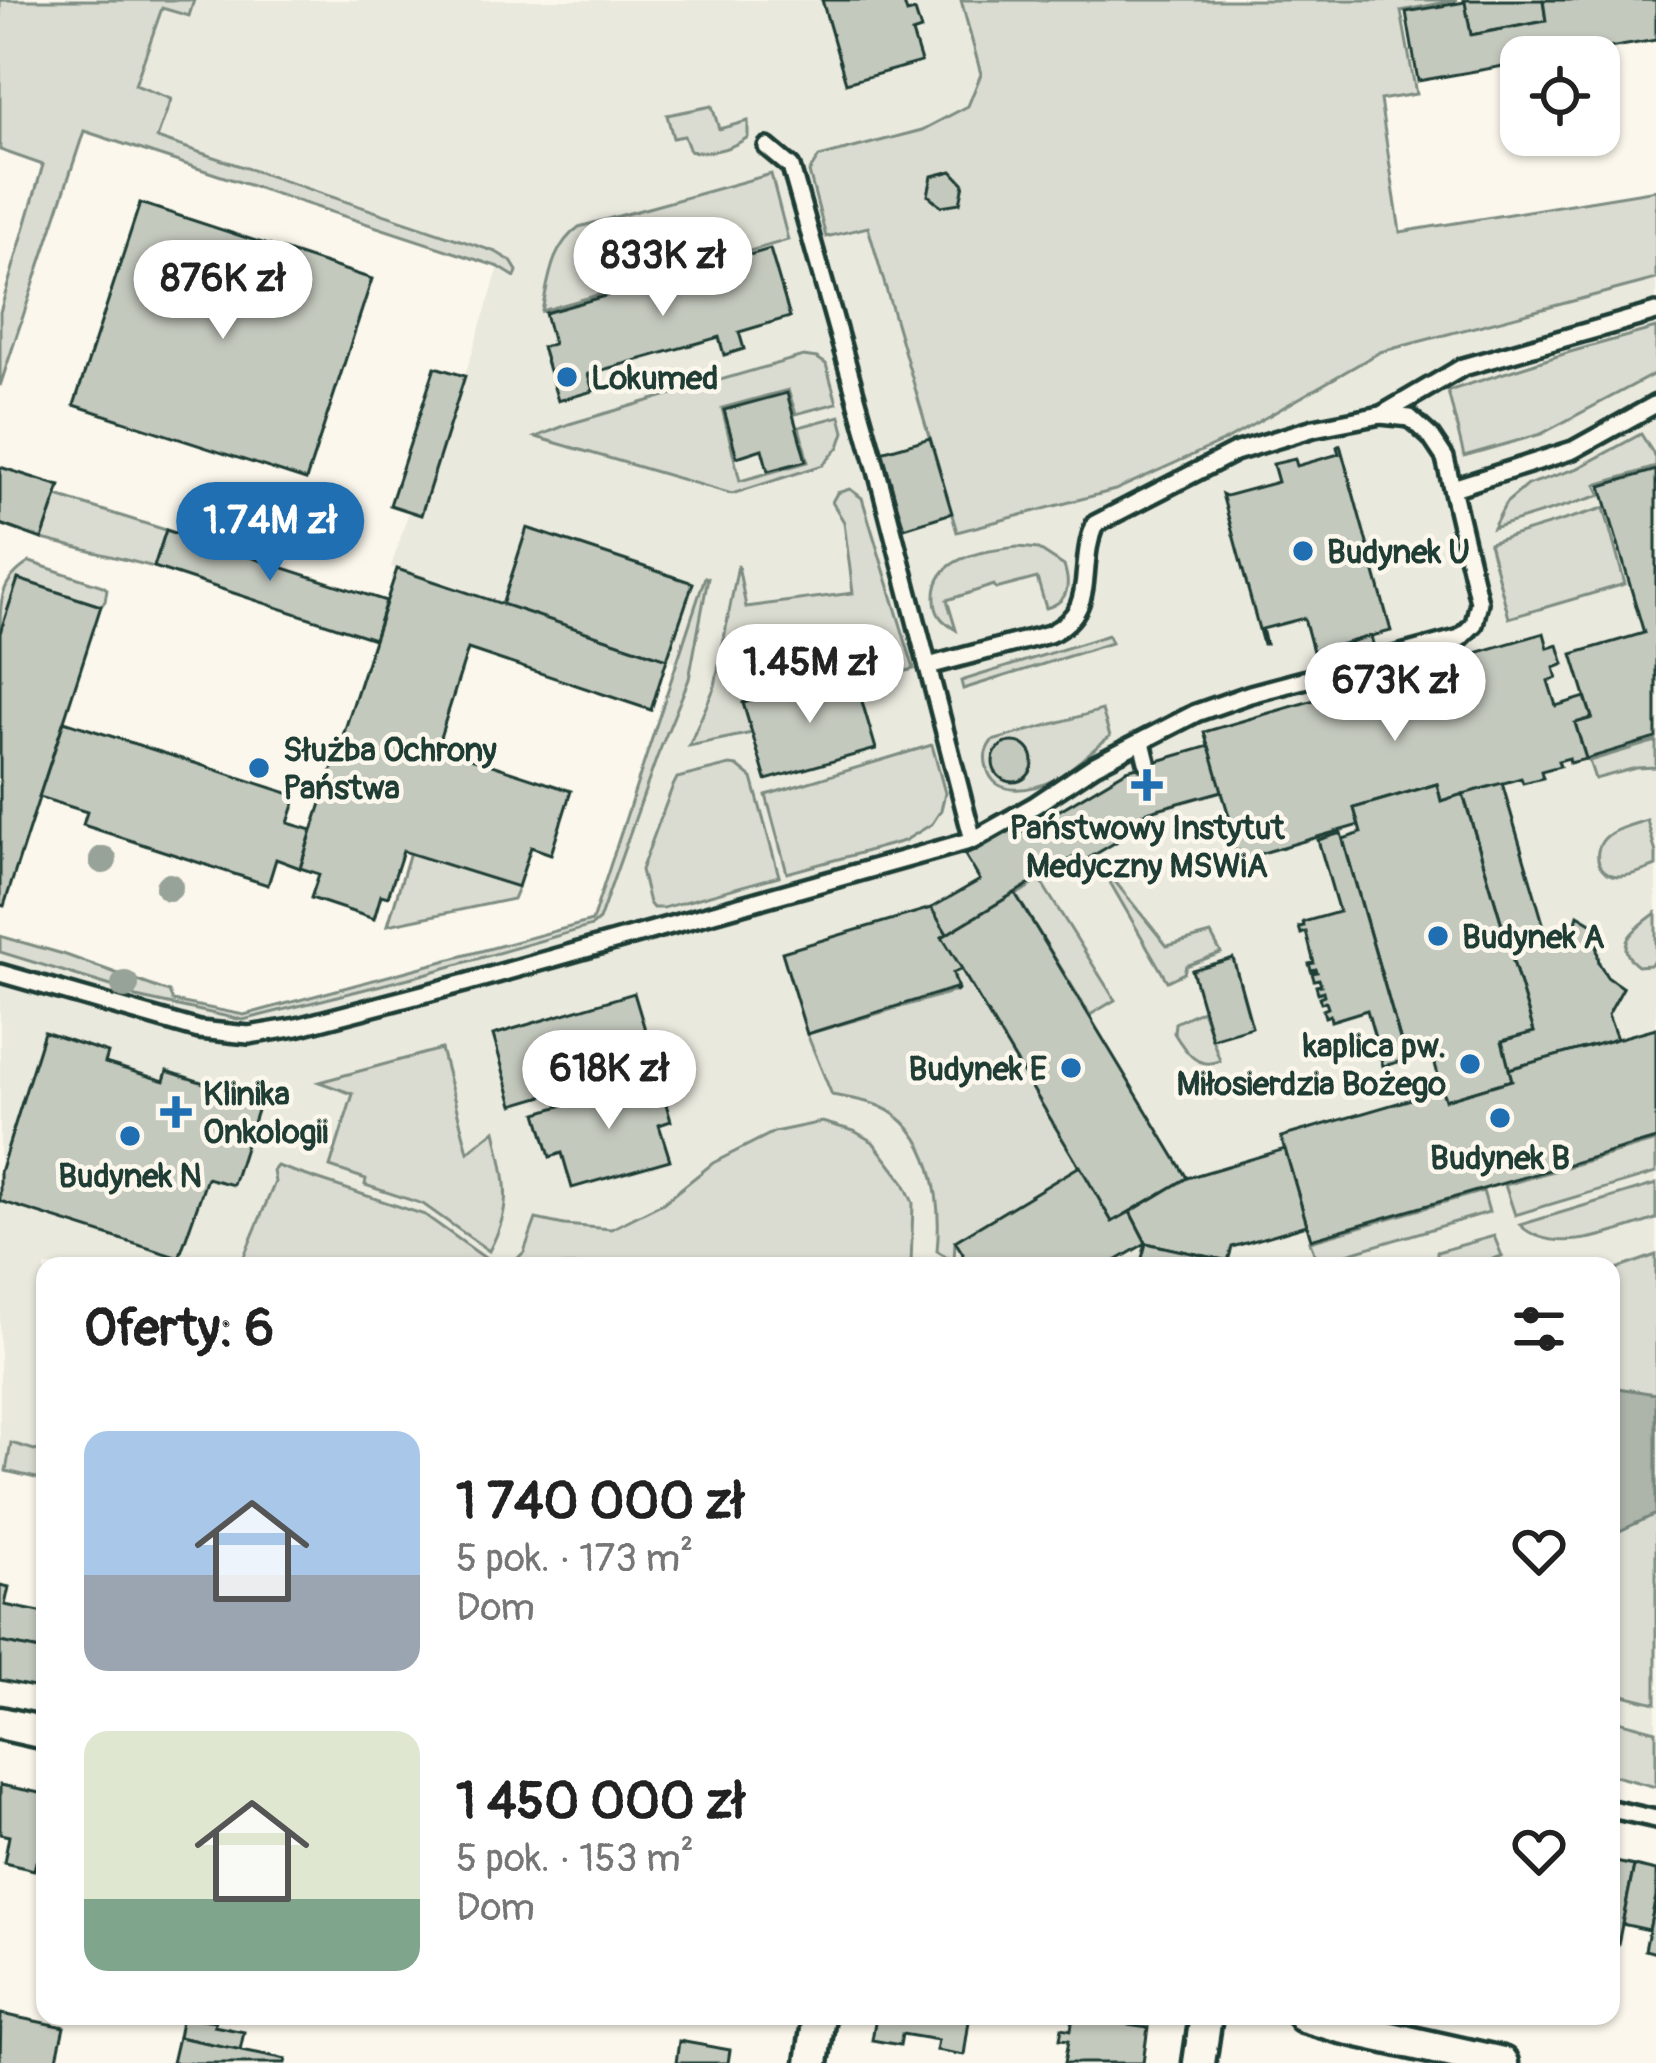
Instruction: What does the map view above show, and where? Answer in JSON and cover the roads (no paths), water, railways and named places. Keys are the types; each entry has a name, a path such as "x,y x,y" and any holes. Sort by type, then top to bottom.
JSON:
{"street":[{"path":"0,1723 36,1731"},
{"path":"812,2063 818,2025"},
{"path":"1199,2063 1205,2025"},
{"path":"1334,2025 1502,2063"}],"lane":[{"path":"767,147 791,167 871,445 973,840"},
{"path":"1381,415 1462,367 1656,311"},
{"path":"1453,488 1573,451 1656,404"},
{"path":"928,666 1065,627 1080,607 1086,545 1094,524 1235,452 1315,428 1381,415 1410,418 1431,436 1445,458 1479,602 1474,624 1460,638 1382,659"},
{"path":"0,974 199,1030 249,1035 297,1027 973,840 1095,765 1214,707 1352,667"},
{"path":"1142,742 1147,762"},
{"path":"1620,1811 1656,1819"}],"place":[{"name":"Lokumed","path":"567,377"},
{"name":"Budynek U","path":"1303,551"},
{"name":"Służba Ochrony Państwa","path":"259,768"},
{"name":"Państwowy Instytut Medyczny MSWiA","path":"1147,785"},
{"name":"Budynek A","path":"1438,936"},
{"name":"kaplica pw. Miłosierdzia Bożego","path":"1470,1064"},
{"name":"Budynek E","path":"1071,1068"},
{"name":"Klinika Onkologii","path":"176,1112"},
{"name":"Budynek B","path":"1500,1118"},
{"name":"Budynek N","path":"130,1136"}]}
